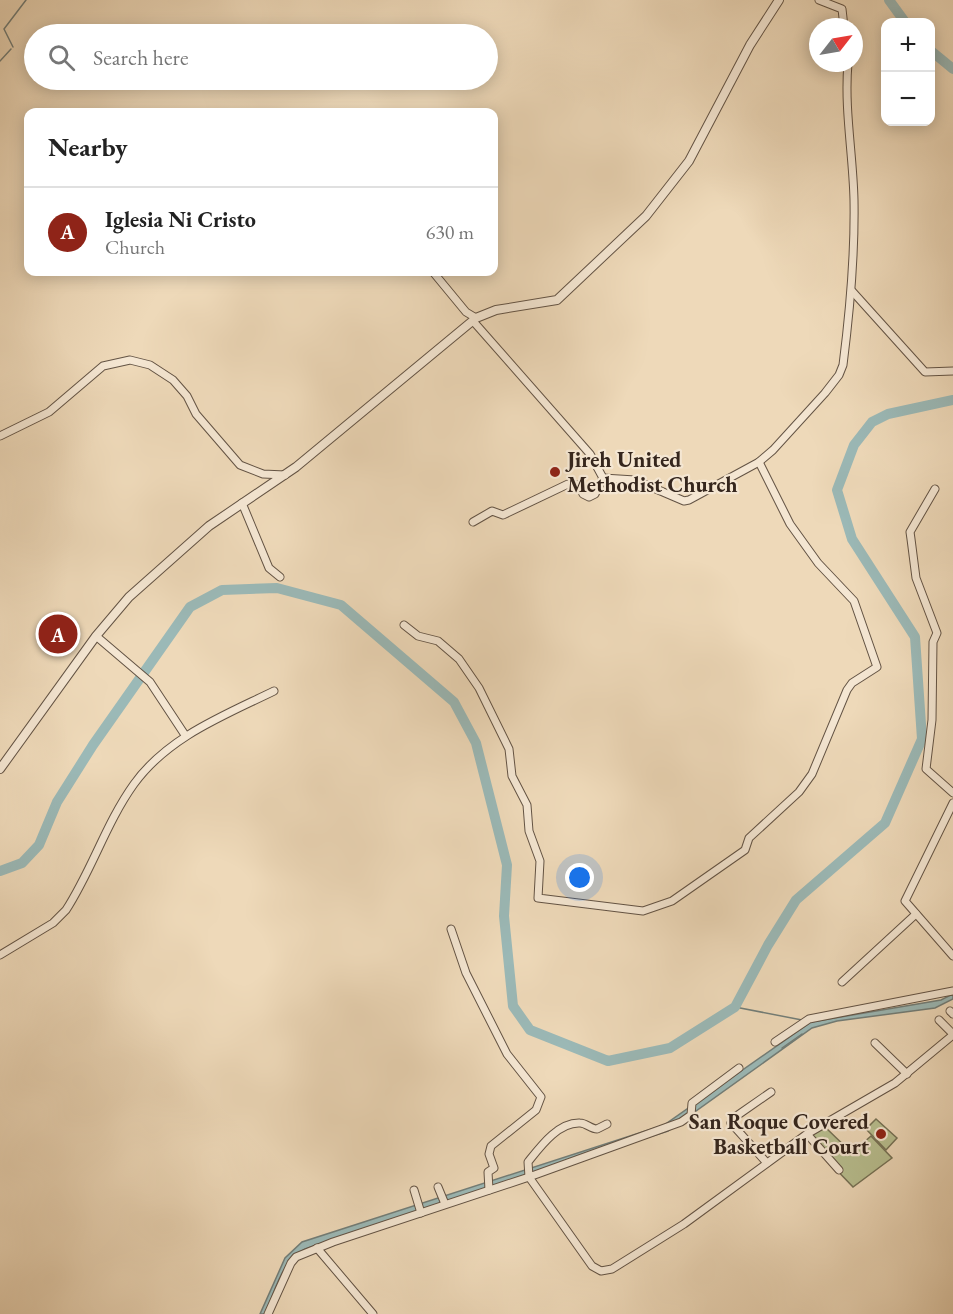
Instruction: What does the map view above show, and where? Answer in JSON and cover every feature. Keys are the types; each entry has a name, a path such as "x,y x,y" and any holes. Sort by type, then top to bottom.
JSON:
{"street":[{"path":"0,769 96,636 129,597 171,558 242,503 285,475 474,319 496,310 557,300 646,216 689,161 750,45 779,0"},
{"path":"819,0 842,9"},
{"path":"843,0 843,18"},
{"path":"603,478 635,480 684,501 711,489 759,462 773,450 839,375 852,291 854,199 847,112 848,72"},
{"path":"436,276 590,454 603,478"},
{"path":"852,291 925,372 953,371"},
{"path":"0,436 49,412 103,366 130,360 150,365 173,380 187,396 196,414 240,465 263,474 285,475"},
{"path":"404,626 418,636 438,641 459,659 479,688 509,749 512,776 526,805 529,831 540,861 538,898 644,912 655,909 698,884 745,850 749,838 799,792 812,774 847,690 877,667 854,601 818,563 790,525 759,462"},
{"path":"473,522 492,512 503,515 573,483 579,485 586,497 592,496 603,478"},
{"path":"935,489 910,532 916,578 937,633 933,642 932,720 926,769 953,793"},
{"path":"242,503 269,568 280,577"},
{"path":"96,636 150,682 185,735"},
{"path":"0,955 61,915 75,896 94,854 133,786 150,765 185,735 274,691"},
{"path":"953,803 905,901 953,956"},
{"path":"842,982 916,914"},
{"path":"451,929 466,973 507,1054 541,1098 536,1110 491,1146 489,1154 494,1168 488,1172 489,1186"},
{"path":"775,1042 809,1019 953,991"},
{"path":"607,1124 597,1130 583,1123 571,1124 561,1129 547,1138 528,1162 528,1174 586,1258 596,1269 607,1271 664,1237 807,1134 907,1074 953,1035 939,1020"},
{"path":"875,1043 907,1074"},
{"path":"268,1314 291,1263 296,1257 419,1209 669,1128 691,1115 691,1110 739,1068"},
{"path":"767,1163 731,1123 735,1117 771,1092"},
{"path":"807,1134 839,1170"},
{"path":"438,1186 443,1201"},
{"path":"414,1190 419,1209"},
{"path":"317,1248 373,1314"}],"green space":[{"name":"San Roque Covered Basketball Court","path":"876,1119 897,1138 886,1150 866,1129"},
{"path":"825,1127 852,1153 871,1136 892,1158 853,1187 806,1138"}],"water":[{"path":"953,994 953,999 935,1008 837,1021 812,1028 668,1131 305,1249 290,1261 276,1286 266,1314 260,1314 285,1258 302,1242 664,1125 811,1022 941,1000"}],"waterway":[{"path":"13,47 4,29 26,0"},
{"path":"889,0 902,18"},
{"path":"0,61 11,49"},
{"path":"935,54 953,69"},
{"path":"0,871 22,863 39,845 57,802 93,745 190,607 222,590 277,588 341,605 454,702 476,743 507,865 504,916 513,1006 530,1030 608,1061 670,1048 735,1007 768,945 796,900 885,823 922,739 915,637 852,539 837,490 854,445 872,422 888,414 953,400"},
{"path":"933,998 953,994"},
{"path":"735,1007 802,1020"},
{"path":"782,1048 802,1034"}],"place":[{"name":"Jireh United Methodist Church","path":"555,472"},
{"name":"Iglesia Ni Cristo","path":"58,634"},
{"name":"San Roque Covered Basketball Court","path":"881,1134"}]}
